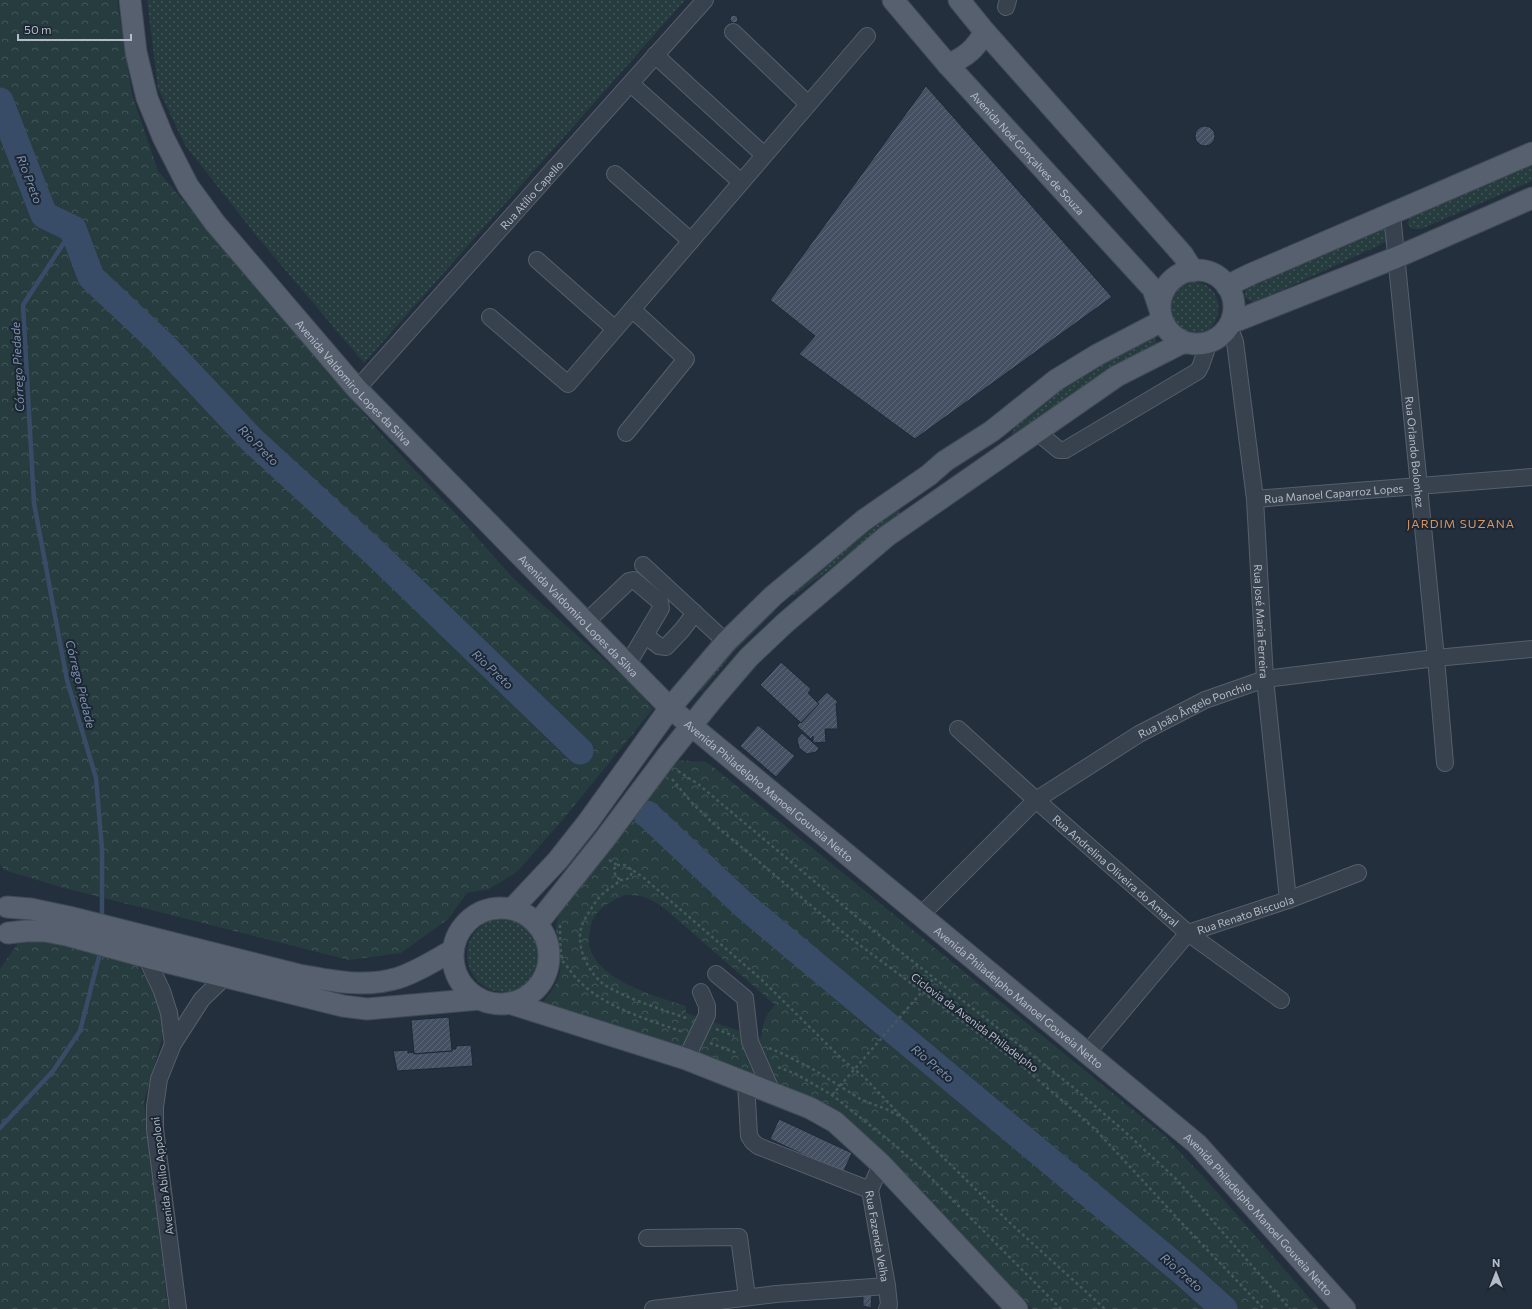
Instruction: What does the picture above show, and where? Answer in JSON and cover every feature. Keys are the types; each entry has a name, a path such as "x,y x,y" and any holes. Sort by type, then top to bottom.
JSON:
{"main road":[{"name":"Avenida Valdomiro Lopes da Silva","path":"130,0 136,52 146,98 163,137 188,186 215,223 357,389 670,708"},
{"name":"Avenida Noé Gonçalves de Souza","path":"893,0 948,65 1153,289 1161,314"},
{"path":"959,0 985,32 1183,255 1193,271"},
{"path":"948,65 963,57 976,47 985,32"},
{"path":"1227,286 1249,275 1532,153"},
{"path":"537,924 664,770 690,726 734,673 794,616 887,536 904,526 1117,376 1180,344 1194,344 1225,334 1532,198"},
{"path":"1185,343 1170,334 1161,314 1162,294 1165,287 1171,280 1178,275 1193,271 1206,271 1215,275 1227,286 1234,306 1225,334"},
{"path":"512,909 558,860 588,822 670,708 726,642 773,596 864,520 929,475 945,461 992,431 1056,380 1161,314"},
{"path":"976,474 995,447 996,442 992,431"},
{"path":"904,526 910,502 929,475"},
{"path":"773,596 794,616"},
{"name":"Avenida Philadelpho Manoel Gouveia Netto","path":"670,708 1197,1144 1345,1309"},
{"path":"3,905 31,909 67,926 226,976 336,1004 367,1009 480,999"},
{"path":"3,905 10,913 12,920 11,926 4,937"},
{"path":"509,1003 528,996 542,981 549,962 547,942 537,924 526,914 512,909 492,908 473,916 459,931 453,950 454,970 464,987 480,999 494,1003 509,1003 686,1059 810,1108 835,1122 881,1164 1017,1309"},
{"path":"4,937 26,931 45,931 67,926"},
{"path":"133,947 335,982 370,983 399,978 429,964 453,950"}],"street":[{"name":"Rua Atílio Capello","path":"357,389 705,0"},
{"path":"734,32 808,104"},
{"path":"490,317 568,384 867,36"},
{"path":"655,55 764,155"},
{"path":"631,84 741,182"},
{"path":"615,174 691,241"},
{"name":"Rua Orlando Bolonhez","path":"1392,214 1395,258 1419,486 1445,762"},
{"path":"537,260 614,329"},
{"path":"626,433 686,359 632,309"},
{"path":"1037,432 1059,450 1065,450 1198,370 1225,334"},
{"name":"Rua José Maria Ferreira","path":"1225,334 1255,499 1265,679 1288,900"},
{"name":"Rua Manoel Caparroz Lopes","path":"1255,499 1532,477"},
{"path":"643,565 726,642"},
{"path":"586,622 629,581 634,580 660,602 658,615 628,664"},
{"path":"646,636 659,646 666,647 695,613"},
{"name":"Rua João Ângelo Ponchio","path":"921,915 1036,800 1139,734 1205,700 1265,679 1436,658 1532,649"},
{"name":"Rua Andrelina Oliveira do Amaral","path":"958,729 1036,800 1188,933 1281,1000"},
{"name":"Rua Renato Biscuola","path":"1088,1053 1188,933 1288,900 1358,873"},
{"name":"Avenida Abílio Appoloni","path":"133,947 162,991 169,1013 173,1044"},
{"path":"716,974 745,998 750,1042 772,1092"},
{"name":"Avenida Abílio Appoloni","path":"178,1309 156,1137 154,1107 160,1080 173,1044 202,999 226,976"},
{"path":"686,1059 707,1015 707,1006 701,992"},
{"path":"746,1082 749,1136 753,1142 758,1146 870,1190"},
{"name":"Rua Fazenda Velha","path":"881,1164 870,1190 887,1286 889,1305 887,1309"},
{"path":"647,1238 739,1237 747,1297"},
{"path":"653,1309 776,1294 887,1286"}],"path":[{"path":"664,770 674,768 698,784 864,923 1074,1088 1176,1179 1290,1309"},
{"name":"Ciclovia da Avenida Philadelpho","path":"664,770 693,804 715,824 845,934 1022,1066 1094,1129 1264,1309"},
{"path":"596,851 617,865 625,865 644,878 762,980 842,1059 865,1078 903,1118 1009,1222 1105,1309"},
{"path":"617,865 614,869 615,874 620,880"},
{"path":"620,880 627,880 631,877 631,869"},
{"path":"620,880 616,886 607,890 598,898 582,925 580,934 582,950 586,961 593,973 602,983 620,993 781,1053 862,1100 886,1109 903,1118"},
{"path":"832,1094 934,978"}],"green space":[{"path":"0,0 117,0 132,94 158,171 383,436 458,516 513,578 635,687 653,709 565,817 517,872 489,889 467,893 448,919 401,953 349,960 64,888 4,870 0,864"},
{"path":"147,0 685,0 364,363 260,240 185,145 158,88"},
{"path":"1532,163 1532,181 1421,229 1412,229 1407,223 1411,216"},
{"path":"1383,225 1390,232 1390,239 1380,245 1256,302 1250,301 1245,297 1245,291 1248,285"},
{"path":"1190,280 1205,285 1214,293 1218,304 1218,316 1213,326 1204,334 1193,337 1174,332 1168,322 1166,305 1167,294 1170,289 1181,282"},
{"path":"1149,333 1155,338 1158,346 1105,370 1021,435 1011,434 1022,418 1102,357"},
{"path":"897,508 900,512 900,517 796,594 793,595 788,591"},
{"path":"776,607 774,612 733,653 701,692 696,686"},
{"path":"677,760 706,762 1165,1136 1209,1183 1319,1309 1032,1309 872,1145 542,1004 555,985 559,976 560,964 556,929 558,917 564,904","holes":["625,895 644,897 670,913 775,1005 765,1020 761,1038 686,1013 686,1006 660,998 631,986 605,970 596,960 590,948 590,930 594,917 598,912 608,904"]},
{"path":"497,918 511,918 525,924 535,934 541,948 539,969 535,976 525,986 511,992 497,992 483,986 473,976 467,962 467,948 473,934 483,924"},
{"path":"25,933 134,962 159,994 164,1031 144,1102 168,1309 0,1309 0,969"}],"building":[{"path":"732,15 736,15 738,19 736,23 732,23 730,21 730,17"},
{"path":"926,86 1112,297 915,439 799,354 815,336 770,300"},
{"path":"1205,126 1212,129 1215,136 1212,143 1205,146 1198,143 1195,136 1198,129"},
{"path":"781,662 811,689 808,693 819,704 801,723 760,685"},
{"path":"827,692 838,702 836,704 838,729 825,729 826,742 813,743 813,736 811,739 797,726 819,704 817,702"},
{"path":"758,725 795,756 776,777 740,746"},
{"path":"802,733 819,748 816,752 807,754 799,748 797,739"},
{"path":"449,1017 452,1051 414,1054 411,1020"},
{"path":"471,1045 473,1066 397,1071 393,1051 408,1050 408,1053 414,1052 414,1054 452,1051 452,1049 456,1049 456,1046"},
{"path":"779,1119 852,1153 843,1173 770,1139"},
{"path":"863,1293 872,1294 871,1308 863,1306"}],"waterway":[{"name":"Rio Preto","path":"0,101 44,215 73,229 91,277 161,343 251,439 375,553 580,751"},
{"name":"Córrego Piedade","path":"73,229 23,305 34,503 67,680 96,778 102,849 102,920"},
{"name":"Rio Preto","path":"647,814 746,907 1185,1274 1224,1309"},
{"name":"Córrego Piedade","path":"0,1128 53,1071 80,1031 101,949"}],"district":[{"name":"JARDIM SUZANA","path":"1461,523"}]}
